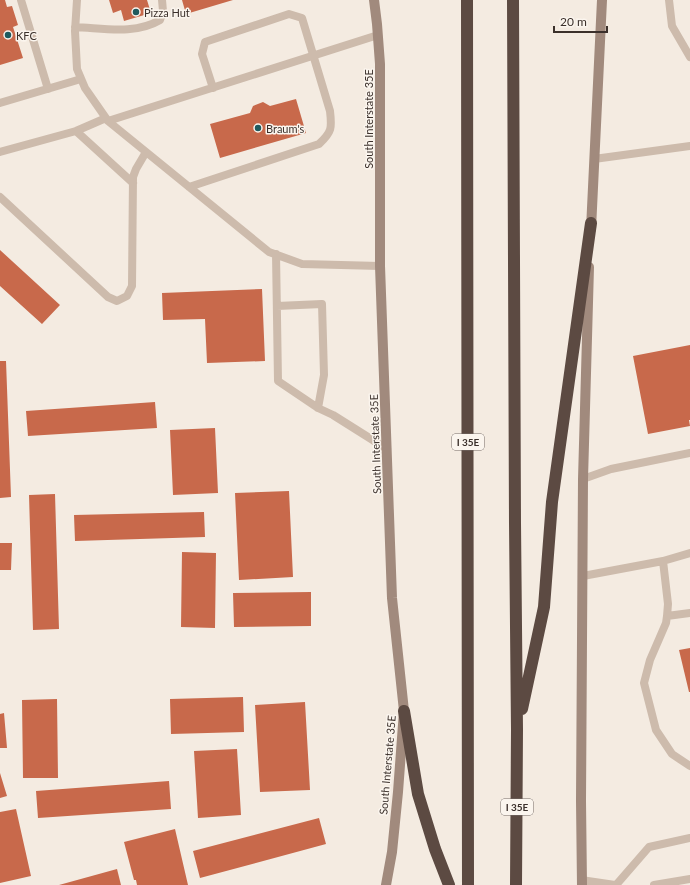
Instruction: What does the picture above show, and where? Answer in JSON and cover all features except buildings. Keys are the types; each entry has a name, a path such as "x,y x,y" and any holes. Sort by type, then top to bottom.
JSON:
{"highway":[{"name":"I 35E","path":"467,0 468,885"},
{"name":"I 35E","path":"513,0 514,507 517,730 516,885"},
{"path":"517,730 544,607 552,502 591,223"},
{"path":"404,711 418,794 435,849 449,885"}],"main road":[{"name":"South Interstate 35E","path":"374,0 380,64 380,266 392,598 404,711 392,852 386,885"},
{"path":"581,882 583,479 591,223 602,0"}],"lane":[{"path":"21,0 48,89"},
{"path":"77,0 75,27 77,69 85,88 107,120 269,252 302,264 380,266"},
{"path":"75,27 126,29 144,27 160,20 163,11 162,0"},
{"path":"669,0 672,26 690,57"},
{"path":"189,187 319,144 328,135 332,126 330,111 302,18 290,14 205,42 202,54 213,88"},
{"path":"0,152 76,131 378,35"},
{"path":"0,104 81,79"},
{"path":"76,131 133,183"},
{"path":"594,159 690,146"},
{"path":"0,197 108,297 117,301 127,296 132,286 133,177 146,152"},
{"path":"276,254 278,380 318,408 333,415 387,448"},
{"path":"277,306 322,304 324,375 318,408"},
{"path":"583,479 611,469 690,453"},
{"path":"583,576 663,561 690,553"},
{"path":"663,561 668,604 666,623 650,660 644,683 656,730 672,754 690,766"},
{"path":"667,616 690,613"},
{"path":"581,882 616,885 649,846 690,838"},
{"path":"654,885 690,879"}],"place":[{"name":"Pizza Hut","path":"136,12"},
{"name":"KFC","path":"8,35"},
{"name":"Braum's","path":"258,128"}]}
